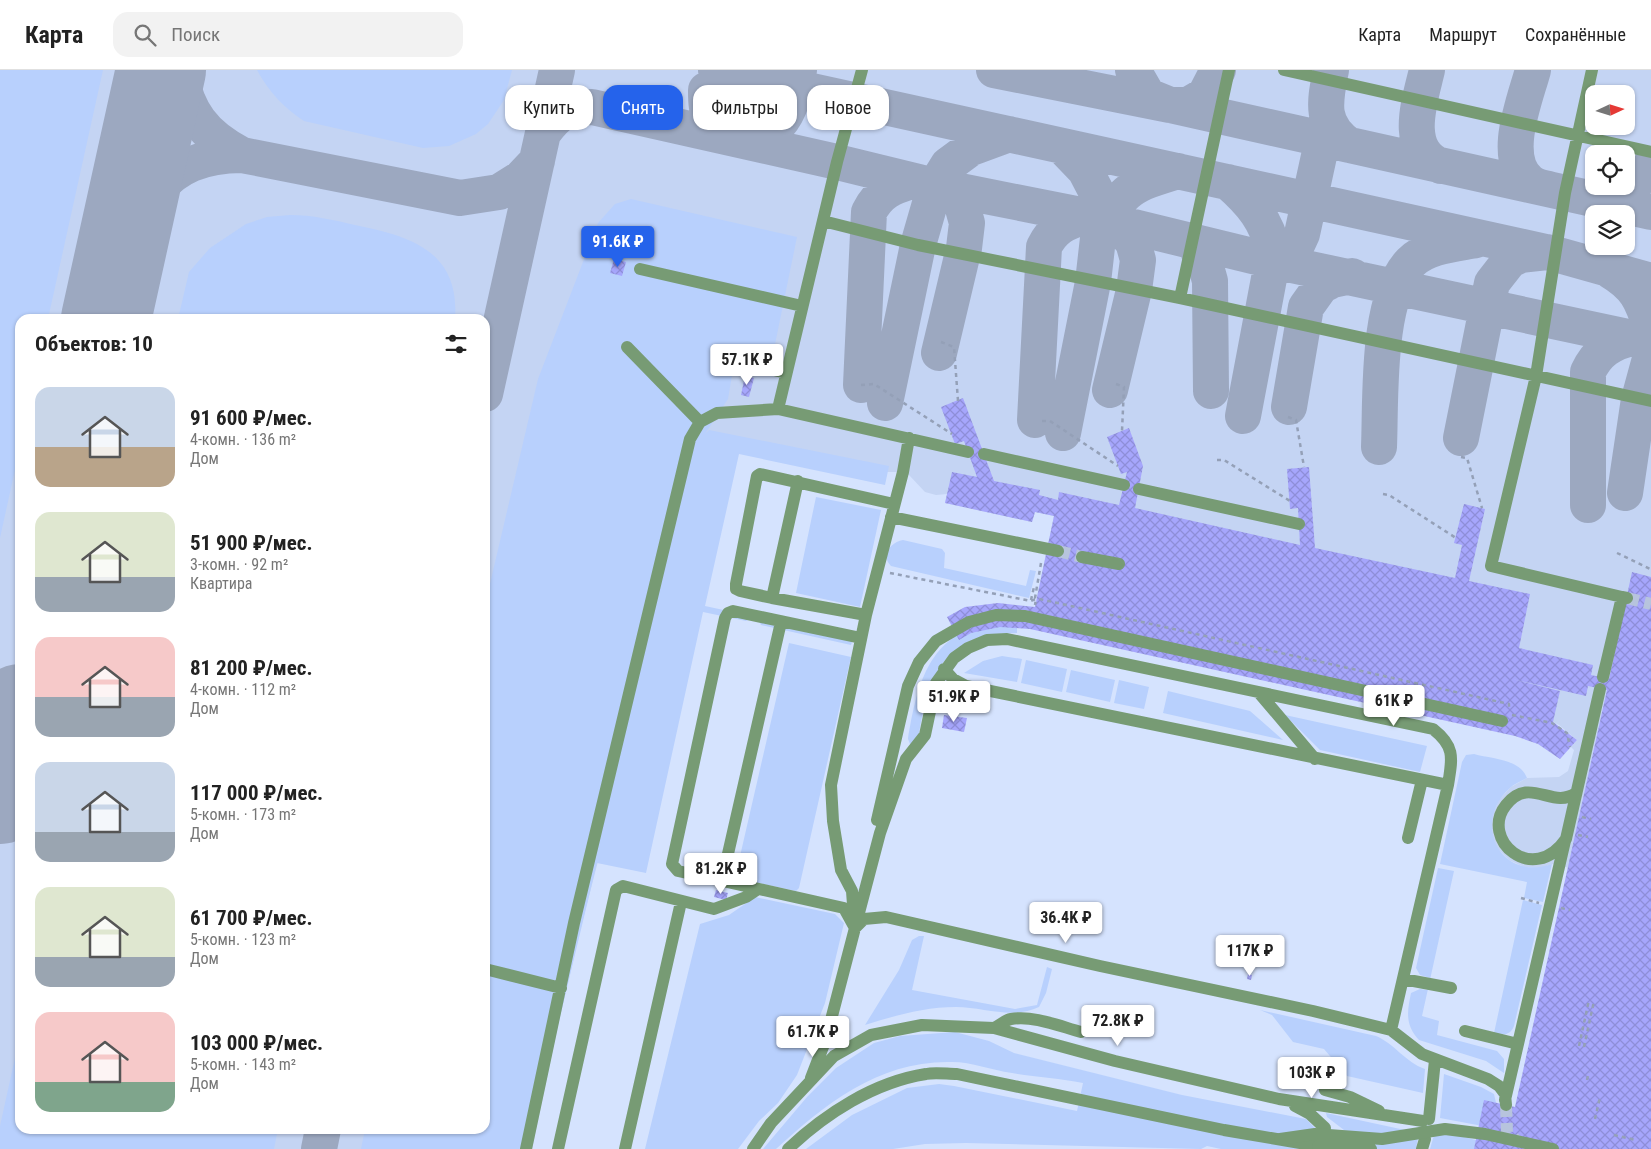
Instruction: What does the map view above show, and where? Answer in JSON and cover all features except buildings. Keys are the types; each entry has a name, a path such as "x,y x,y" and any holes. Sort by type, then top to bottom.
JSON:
{"street":[{"path":"778,409 823,221 862,70"},
{"path":"1180,298 1229,70"},
{"path":"1284,70 1651,152"},
{"path":"855,928 864,919 886,917 1100,966 1313,1011 1391,1030 1422,1054 1488,1079 1499,1086 1505,1094 1505,1103 1576,792 1624,598 1491,566 1536,376 1564,202 1592,70"},
{"path":"823,221 918,245 1180,298 1651,401"},
{"path":"640,269 802,306"},
{"path":"627,347 700,422"},
{"path":"743,362 786,373"},
{"path":"526,1149 576,913 690,439 700,422 717,413 778,409 968,452"},
{"path":"855,928 852,891 841,870 833,821 831,785 866,615 909,438"},
{"path":"984,454 1124,485"},
{"path":"866,615 772,598 736,589 757,476 764,474 894,504"},
{"path":"772,598 798,481"},
{"path":"1139,489 1299,524"},
{"path":"891,517 1058,551"},
{"path":"1082,557 1119,564"},
{"path":"855,928 844,908 678,871 672,864 725,618 728,613 733,611 861,638"},
{"path":"855,928 859,897 908,686 919,662 936,641 969,622 996,615 1024,616 1502,721"},
{"path":"722,880 781,622"},
{"path":"811,1078 826,1039 880,833 906,759 925,735 936,683 944,669 954,658 987,640 1007,639 1432,729 1443,737 1451,748 1452,763 1391,1030"},
{"path":"944,669 953,679 966,686 1448,785"},
{"path":"1260,694 1315,759"},
{"path":"1408,838 1422,780"},
{"path":"1566,838 1552,855 1539,860 1526,859 1513,854 1504,844 1500,832 1500,818 1505,806 1515,797 1527,792 1541,792 1560,799 1569,798 1576,792"},
{"path":"558,1149 616,890 623,886 714,909 746,897 758,889"},
{"path":"625,1149 681,902"},
{"path":"490,970 561,988"},
{"path":"1403,978 1451,988"},
{"path":"994,1028 1008,1020 1020,1019 1081,1032"},
{"path":"752,1149 771,1123 811,1078 834,1056 871,1035 922,1025 994,1028 1092,1055 1279,1099 1395,1118 1426,1120 1435,1060"},
{"path":"1465,1031 1518,1044"},
{"path":"788,1149 808,1130 850,1103 898,1080 927,1073 957,1074 1224,1130 1333,1149"},
{"path":"1325,1090 1350,1097 1395,1118"},
{"path":"1279,1099 1310,1114 1325,1128"},
{"path":"1280,1139 1315,1134 1382,1138 1445,1129 1485,1134 1553,1149"},
{"path":"1320,1147 1351,1145 1371,1149"}],"path":[{"path":"941,342 954,347 958,401"},
{"path":"860,385 874,384 952,434"},
{"path":"1116,384 1124,387 1122,431"},
{"path":"1288,417 1296,420 1304,468"},
{"path":"1042,421 1050,421 1118,466"},
{"path":"1461,457 1467,458 1482,508"},
{"path":"1217,460 1224,460 1290,501"},
{"path":"1383,494 1389,495 1456,538"},
{"path":"1617,553 1650,569"},
{"path":"1041,563 1035,598 1509,704 1508,714 1552,723 1567,734 1570,747"},
{"path":"878,570 1031,601 1036,599"},
{"path":"1031,601 1034,587"},
{"path":"1521,898 1543,903"},
{"path":"1579,1046 1589,1000"},
{"path":"1584,1047 1594,1001"},
{"path":"1588,1080 1589,1072"},
{"path":"1595,1118 1600,1097"},
{"path":"1614,1135 1636,1140"}],"shaded area":[{"path":"0,70 1651,70 1651,1094 1570,868 1552,864 1541,868 1524,867 1509,860 1497,848 1491,833 1492,816 1499,800 1511,787 1527,778 1559,777 1568,771 1574,750 1571,747 1577,740 1559,725 1037,596 1054,516 1035,512 1032,522 945,503 947,494 936,495 925,492 909,475 903,472 879,472 708,438 582,923 532,1149 0,1149"},
{"path":"0,70 103,70 49,314 15,314 15,470 0,538"},
{"path":"257,70 512,70 508,85 505,85 504,100 488,124 476,134 449,146 423,148 304,121 277,99"},
{"path":"631,199 797,237 773,354 736,352 728,399 705,434 709,430 889,466 885,485 739,454 705,606 747,615 749,619 746,621 703,612 646,873 597,863 558,1025 531,1149 361,1149 364,1134 490,1134 490,584 538,379 598,223 615,204"},
{"path":"290,215 323,218 375,229 412,242 428,251 440,262 449,277 454,296 455,314 179,314 189,272 210,248 246,224 267,217"},
{"path":"816,497 881,510 860,607 796,593"},
{"path":"903,540 942,549 945,553 944,568 1026,586 1030,570 1036,571 1029,598 891,566 887,558 888,550 895,543"},
{"path":"759,621 853,639 851,645 761,625"},
{"path":"1017,623 1017,633 992,635 971,641 955,650 943,663 934,678 927,697 918,741 910,744 908,739 919,690 932,660 942,647 955,637 971,629"},
{"path":"789,643 851,657 799,888 796,891 735,878"},
{"path":"1002,656 1022,659 1017,682 964,673 983,661"},
{"path":"1026,660 1067,669 1062,692 1021,683"},
{"path":"1071,670 1115,680 1110,702 1066,692"},
{"path":"1119,680 1149,687 1144,709 1114,703"},
{"path":"1168,691 1250,711 1283,740 1163,713"},
{"path":"1285,715 1427,746 1420,772 1320,750"},
{"path":"1474,754 1512,763 1527,778 1512,787 1498,802 1493,817 1492,832 1497,846 1506,857 1518,865 1534,867 1552,864 1543,902 1524,898 1527,882 1440,864 1462,762 1466,755"},
{"path":"1438,868 1454,871 1422,1016 1439,1021 1437,1035 1497,1051 1504,1059 1504,1073 1486,1061 1419,1040 1409,1024 1408,1012 1411,993 1420,989 1427,990 1430,978 1420,975 1416,968"},
{"path":"755,897 835,914 844,923 825,1003 797,1075 778,1103 759,1121 738,1149 645,1149 700,924 729,915"},
{"path":"1523,900 1542,905 1514,1026 1508,1033 1497,1034 1494,1033"},
{"path":"919,936 924,936 912,990 1015,1009 1037,1005 1047,967 1052,969 1046,993 1039,1007 1029,1011 1008,1013 956,1007 921,1010 865,1025 899,970 912,940"},
{"path":"1260,1010 1383,1039 1412,1062 1425,1069 1423,1093 1347,1076 1324,1049 1293,1042 1272,1015"},
{"path":"955,1032 989,1041 1014,1053 1182,1095 1306,1119 1336,1149 1221,1149 1207,1146 1201,1149 966,1143 925,1144 893,1149 806,1149 852,1115 907,1088 939,1084 954,1086 1077,1111 1083,1083 952,1062 926,1063 901,1068 856,1087 814,1116 776,1149 763,1149 807,1097 836,1068 874,1043 900,1036"},
{"path":"15,1058 15,1134 277,1134 274,1149 0,1149 0,1126"},
{"path":"1444,1074 1481,1087 1494,1094 1496,1103 1488,1127 1440,1118"},
{"path":"1326,1113 1419,1133 1416,1149 1359,1149 1344,1130 1327,1117"},
{"path":"1440,1131 1492,1144 1491,1149 1430,1149 1434,1135"}],"taxiway":[{"path":"179,70 187,98 199,121 217,139 242,155 460,198 499,192 521,178 537,161"},
{"path":"490,372 557,70"},
{"path":"716,70 1555,254 1651,281"},
{"path":"700,131 724,126 740,113 750,94 756,70"},
{"path":"795,85 799,70"},
{"path":"994,70 1170,105 1651,212"},
{"path":"1133,70 1148,96 1170,105 1188,105 1205,95 1218,70"},
{"path":"1331,70 1326,111 1333,129 1349,145"},
{"path":"1427,70 1418,109 1418,137 1421,148 1429,159 1441,166"},
{"path":"1533,70 1517,129 1517,159 1521,172 1530,182 1549,189"},
{"path":"544,132 564,112 592,107 935,186 1101,219 1273,261 1651,342"},
{"path":"722,130 727,134 744,139 763,136 772,130"},
{"path":"885,403 918,245 935,186 948,165 971,148 1009,134"},
{"path":"1062,146 1085,170 1097,193 1101,212 1093,282 1063,433"},
{"path":"115,279 133,231 144,210 156,191 171,176 190,165 213,158 242,155"},
{"path":"1273,261 1296,247 1302,234 1319,156"},
{"path":"1100,231 1115,205 1130,190 1150,180 1178,171"},
{"path":"1593,198 1611,198 1624,193 1629,190 1644,171"},
{"path":"861,385 869,212 877,200 887,191 912,181"},
{"path":"1228,182 1257,213 1267,231 1274,252 1243,416"},
{"path":"935,187 956,196 962,205 967,223 964,248 939,353"},
{"path":"1035,420 1044,247 1056,230 1086,216"},
{"path":"1110,390 1134,290 1138,260 1133,242 1116,223"},
{"path":"1192,240 1205,263 1210,281 1211,391"},
{"path":"1379,447 1381,377 1386,324 1392,299 1400,278 1411,262 1425,252 1442,246 1476,240"},
{"path":"1461,438 1492,283 1510,260 1521,255 1547,252"},
{"path":"1609,270 1626,282 1637,294 1651,329"},
{"path":"1289,407 1306,307 1321,286 1333,280 1352,276 1357,279"},
{"path":"1588,505 1588,372 1605,349 1632,338"},
{"path":"1625,493 1639,399 1651,355"},
{"path":"319,1149 322,1134"}],"runway":[{"path":"107,314 161,70"},
{"path":"0,799 15,732"}],"tunnel":[{"path":"1058,551 1082,557"},
{"path":"1627,598 1651,604"},
{"path":"1506,1105 1507,1132 1517,1141"}]}
